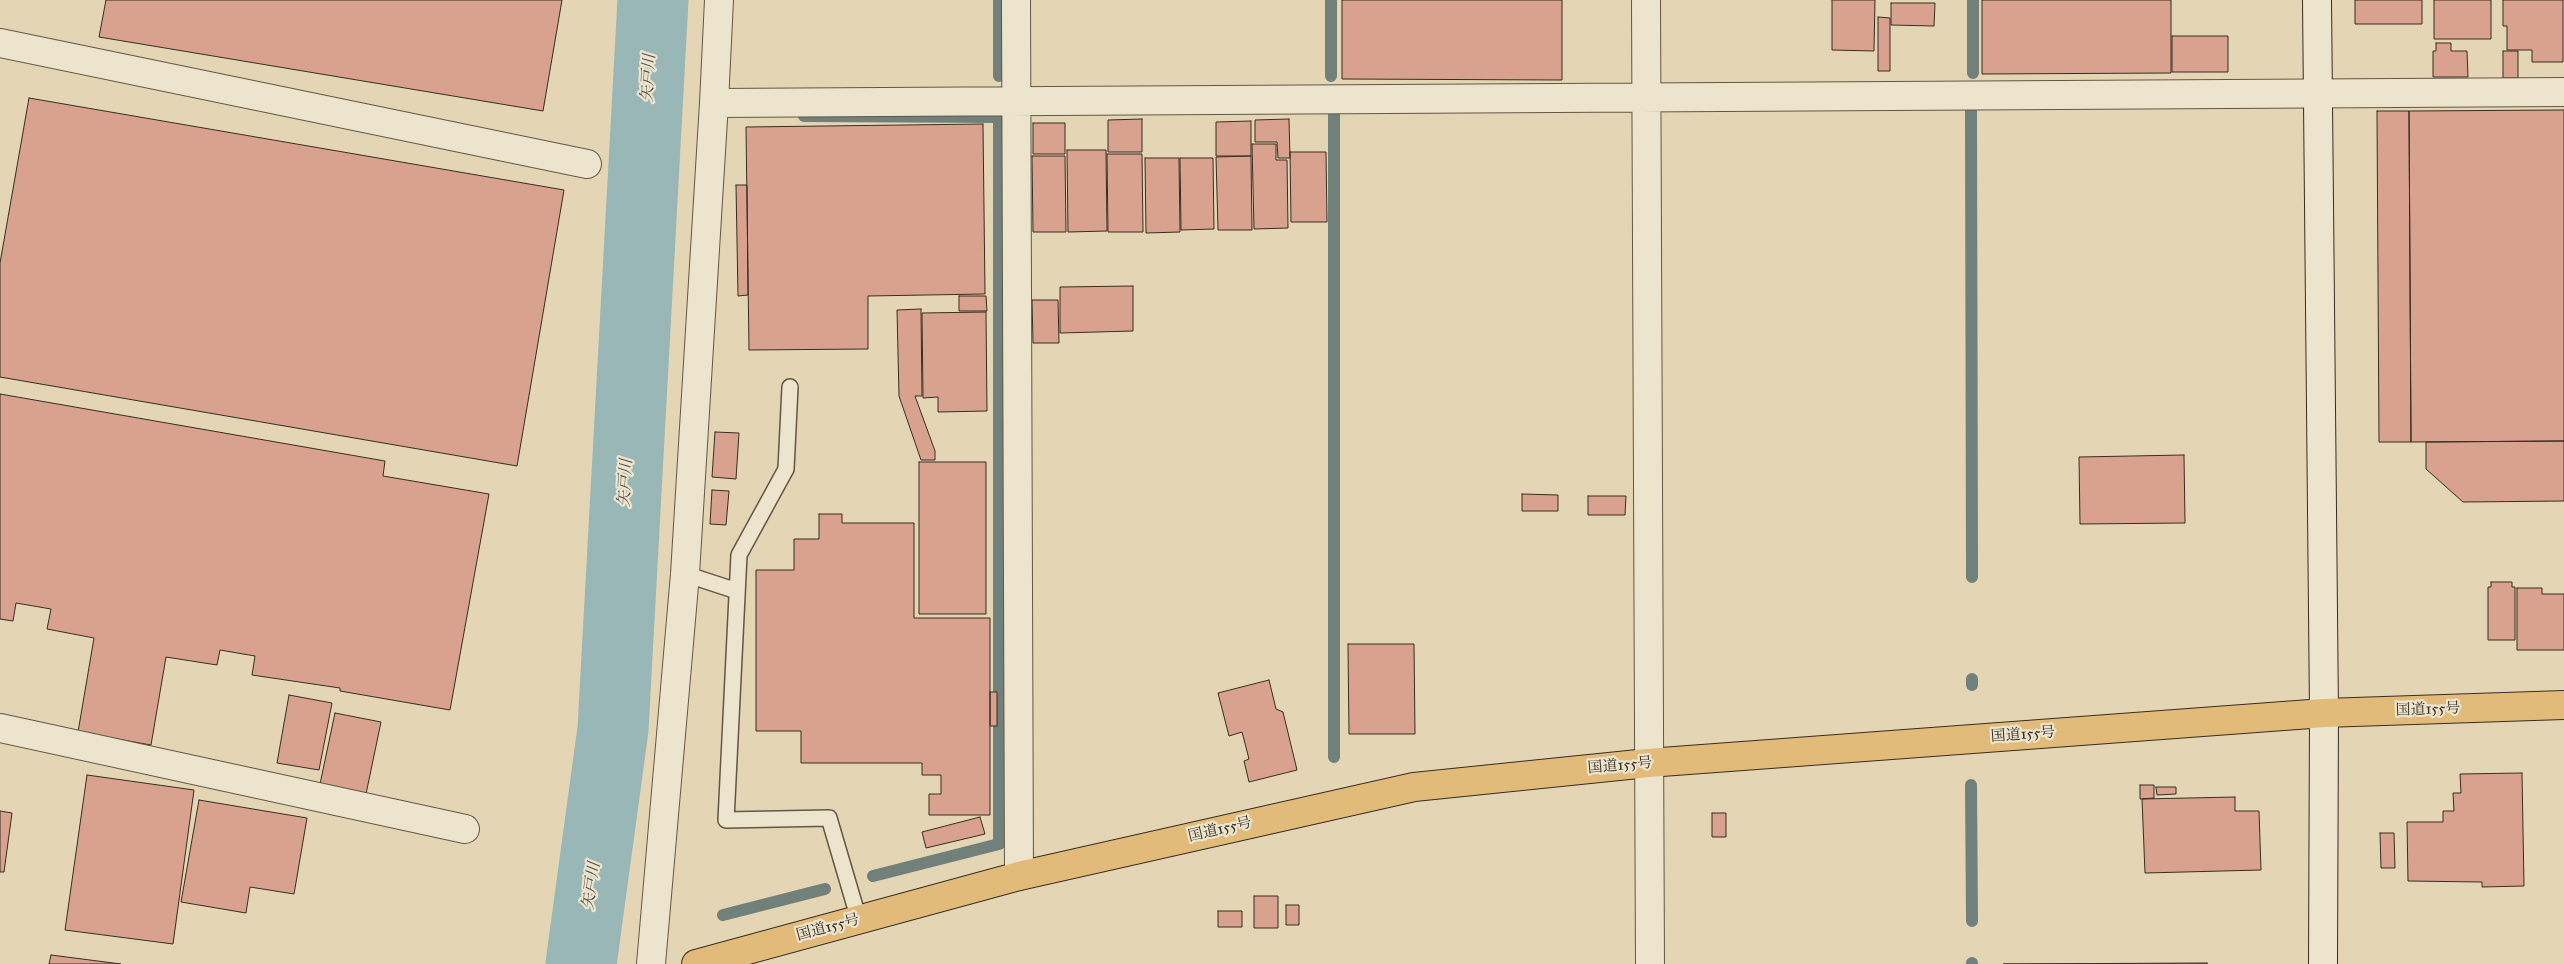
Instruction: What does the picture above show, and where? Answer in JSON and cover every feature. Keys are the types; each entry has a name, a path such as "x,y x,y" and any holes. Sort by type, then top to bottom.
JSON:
{"highway":[{"name":"国道155号","path":"696,964 1019,876 1414,787 1648,763 2324,713 2564,705"}],"street":[{"path":"651,964 685,574 719,0"},
{"path":"1016,0 1019,876"},
{"path":"1646,0 1650,964"},
{"path":"2317,0 2324,713 2323,964"},
{"path":"0,43 587,164"},
{"path":"714,103 2564,92"},
{"path":"0,728 465,829"}],"lane":[{"path":"790,387 786,469 739,555 726,820 829,818 859,920"},
{"path":"685,574 737,591"}],"building":[{"path":"106,0 562,0 543,111 99,37"},
{"path":"1342,0 1562,0 1562,80 1342,79"},
{"path":"1832,0 1875,0 1874,51 1832,50"},
{"path":"1982,0 2171,0 2171,73 1982,74"},
{"path":"2355,0 2422,0 2422,24 2355,24"},
{"path":"2434,0 2491,0 2491,39 2434,39"},
{"path":"2503,0 2563,0 2563,62 2532,62 2532,50 2507,50 2507,26 2503,26"},
{"path":"1891,3 1935,3 1934,26 1891,25"},
{"path":"1878,17 1890,18 1890,71 1878,71"},
{"path":"2172,36 2228,36 2228,72 2172,72"},
{"path":"2436,43 2451,43 2451,51 2467,51 2468,77 2433,77 2433,51 2436,51"},
{"path":"2503,51 2518,51 2518,78 2503,78"},
{"path":"29,98 564,190 517,466 0,377 0,263"},
{"path":"2564,110 2564,441 2411,442 2409,111"},
{"path":"2377,111 2409,111 2411,442 2379,442"},
{"path":"1142,119 1142,152 1108,152 1108,120"},
{"path":"1289,119 1290,158 1278,158 1277,142 1255,142 1255,120"},
{"path":"1251,121 1251,156 1216,156 1216,122"},
{"path":"1033,123 1065,123 1065,154 1033,154"},
{"path":"983,124 985,294 868,296 868,349 749,350 746,127"},
{"path":"1252,144 1276,144 1276,160 1287,160 1288,228 1254,229"},
{"path":"1067,150 1106,150 1107,231 1068,232"},
{"path":"1290,152 1326,152 1327,222 1291,222"},
{"path":"1107,154 1142,154 1143,232 1108,232"},
{"path":"1032,156 1065,156 1066,232 1033,232"},
{"path":"1251,156 1252,230 1218,230 1216,157"},
{"path":"1145,158 1179,158 1180,232 1146,233"},
{"path":"1180,158 1213,158 1214,229 1181,230"},
{"path":"736,185 747,185 748,295 738,296"},
{"path":"1133,286 1133,331 1060,333 1060,287"},
{"path":"959,296 986,296 987,311 959,311"},
{"path":"1032,300 1058,300 1059,343 1033,343"},
{"path":"921,309 922,396 915,396 935,451 935,460 921,460 899,396 897,310"},
{"path":"986,312 987,411 938,412 938,397 923,398 922,313"},
{"path":"0,394 385,461 383,476 489,494 450,710 340,691 340,688 252,675 255,656 220,650 217,665 166,657 151,745 78,732 94,638 47,629 51,609 16,603 13,621 0,619"},
{"path":"715,432 739,433 736,479 712,477"},
{"path":"2564,441 2564,501 2463,502 2426,469 2426,442"},
{"path":"2184,455 2185,523 2080,524 2079,457"},
{"path":"919,462 986,462 986,614 919,614"},
{"path":"712,490 729,491 726,525 710,524"},
{"path":"1522,494 1558,495 1558,511 1522,511"},
{"path":"1588,496 1626,496 1625,515 1588,515"},
{"path":"819,514 842,514 842,523 914,523 914,618 990,618 990,815 929,815 929,794 941,794 941,775 922,775 922,763 801,763 801,731 756,731 756,570 794,570 794,539 819,539"},
{"path":"2491,582 2512,582 2512,587 2515,587 2515,640 2488,640 2488,587 2491,587"},
{"path":"2517,588 2542,588 2542,594 2564,594 2564,650 2517,650"},
{"path":"1348,644 1414,644 1415,734 1349,734"},
{"path":"1269,680 1276,709 1283,712 1297,770 1249,782 1244,761 1249,759 1242,732 1229,736 1218,693"},
{"path":"990,692 997,692 997,726 990,726"},
{"path":"289,695 332,703 319,770 277,763"},
{"path":"335,713 381,722 366,794 320,784"},
{"path":"2522,773 2524,886 2482,887 2482,882 2408,881 2407,822 2443,822 2443,811 2454,811 2453,793 2461,793 2460,774"},
{"path":"87,775 194,790 173,944 65,930"},
{"path":"2140,785 2154,785 2154,798 2140,799"},
{"path":"2156,787 2176,787 2176,794 2157,795"},
{"path":"2235,797 2235,811 2259,811 2261,870 2145,873 2142,799"},
{"path":"199,800 307,818 294,894 250,887 246,913 181,902"},
{"path":"0,811 12,813 4,872 0,872"},
{"path":"1712,813 1726,813 1726,837 1712,837"},
{"path":"980,817 985,834 926,848 922,832"},
{"path":"2380,833 2394,833 2395,868 2381,868"},
{"path":"1254,896 1278,896 1278,928 1254,928"},
{"path":"1286,905 1299,905 1299,925 1286,925"},
{"path":"1218,911 1242,911 1242,927 1218,927"},
{"path":"51,955 121,964 49,964"},
{"path":"2207,963 2207,964 2003,964"}],"waterway":[{"name":"矢戸川","path":"581,964 613,729 653,0"},
{"path":"999,0 999,76"},
{"path":"1331,0 1331,76"},
{"path":"1973,0 1973,73"},
{"path":"1334,111 1334,757"},
{"path":"1971,111 1972,577"},
{"path":"804,116 999,117"},
{"path":"873,876 999,844 999,124"},
{"path":"1972,679 1972,685"},
{"path":"1971,785 1972,921"},
{"path":"723,915 825,889"}]}
